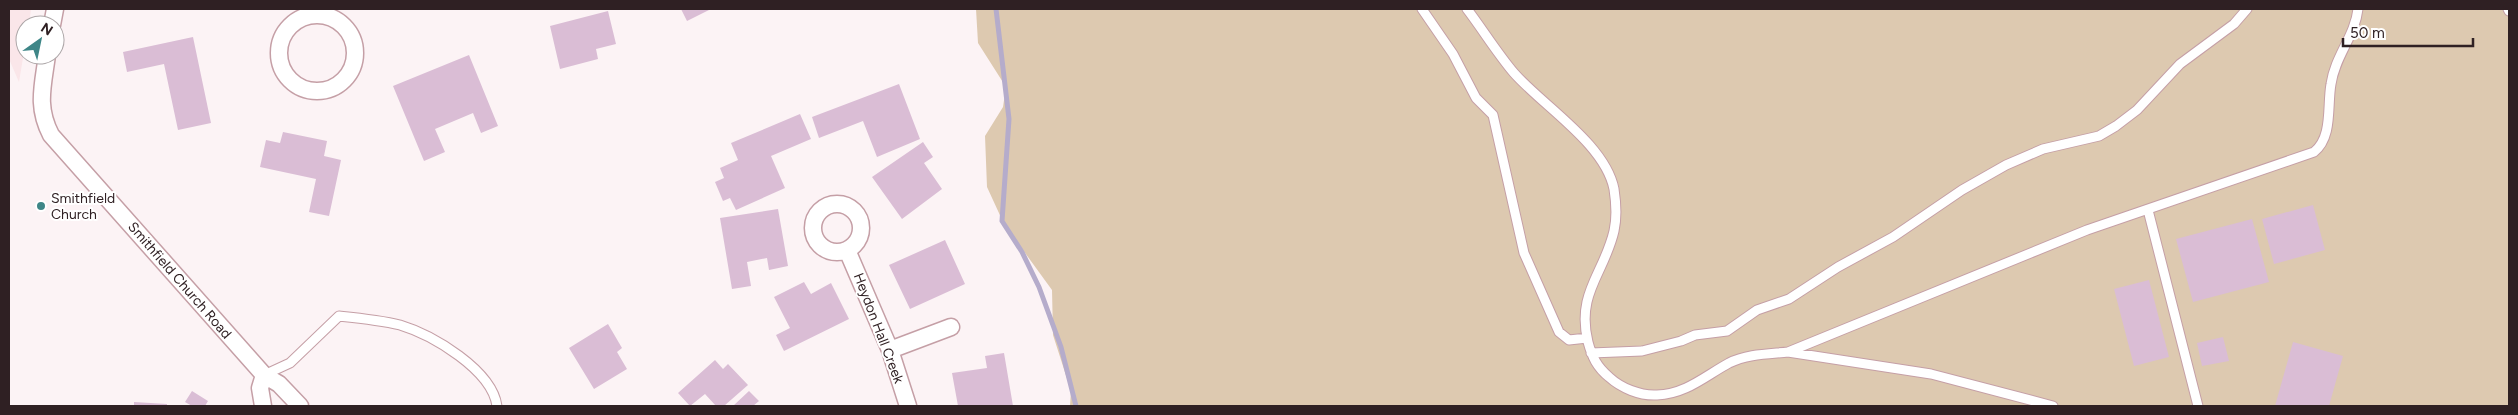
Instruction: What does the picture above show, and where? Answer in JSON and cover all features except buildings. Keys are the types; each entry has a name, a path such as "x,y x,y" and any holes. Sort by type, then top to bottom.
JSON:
{"street":[{"path":"310,15 343,15 355,45 355,60 350,74 339,85 325,91 310,91 296,85 285,74 279,61 279,46 285,32 296,21 310,15"},
{"name":"Smithfield Church Road","path":"46,65 40,103 43,120 51,135 264,375 279,384 300,406"},
{"name":"Heydon Hall Creek","path":"847,250 890,350 908,406"},
{"path":"890,350 951,327"},
{"path":"263,406 260,388 264,375"}],"lane":[{"path":"1422,9 1453,54 1476,98 1493,115 1524,253 1560,332 1569,340 1587,338"},
{"path":"1467,9 1514,72 1595,152 1605,167 1614,188 1614,230 1585,304 1587,338 1591,353 1598,368 1615,383 1635,392 1656,395 1674,393 1694,385 1730,362 1749,356 1788,352 1924,373 2053,406"},
{"path":"1591,353 1642,351 1681,341 1695,335 1727,331 1757,310 1789,299 1838,266 1893,236 1962,190 2006,165 2043,149 2099,136 2116,126 2137,110 2180,64 2197,49 2234,24 2247,9"},
{"path":"1788,352 2070,237 2314,152 2325,139 2331,83 2335,67 2357,24 2358,9"},
{"path":"2148,210 2198,406"},
{"path":"264,375 290,363 339,316 363,319 400,326 437,341 471,365 496,396 497,406"}],"shaded area":[{"path":"9,9 31,9 30,15 15,15 15,65 22,65 19,82 9,59"},
{"path":"976,9 2509,9 2509,406 1070,406 1071,391 1053,335 1052,290 1004,224 987,187 985,136 1003,107 1006,87 978,43"}],"waterway":[{"path":"996,9 1009,119 1002,221 1022,252 1039,287 1061,347 1076,406"}],"place":[{"name":"Smithfield Church","path":"41,206"}]}
